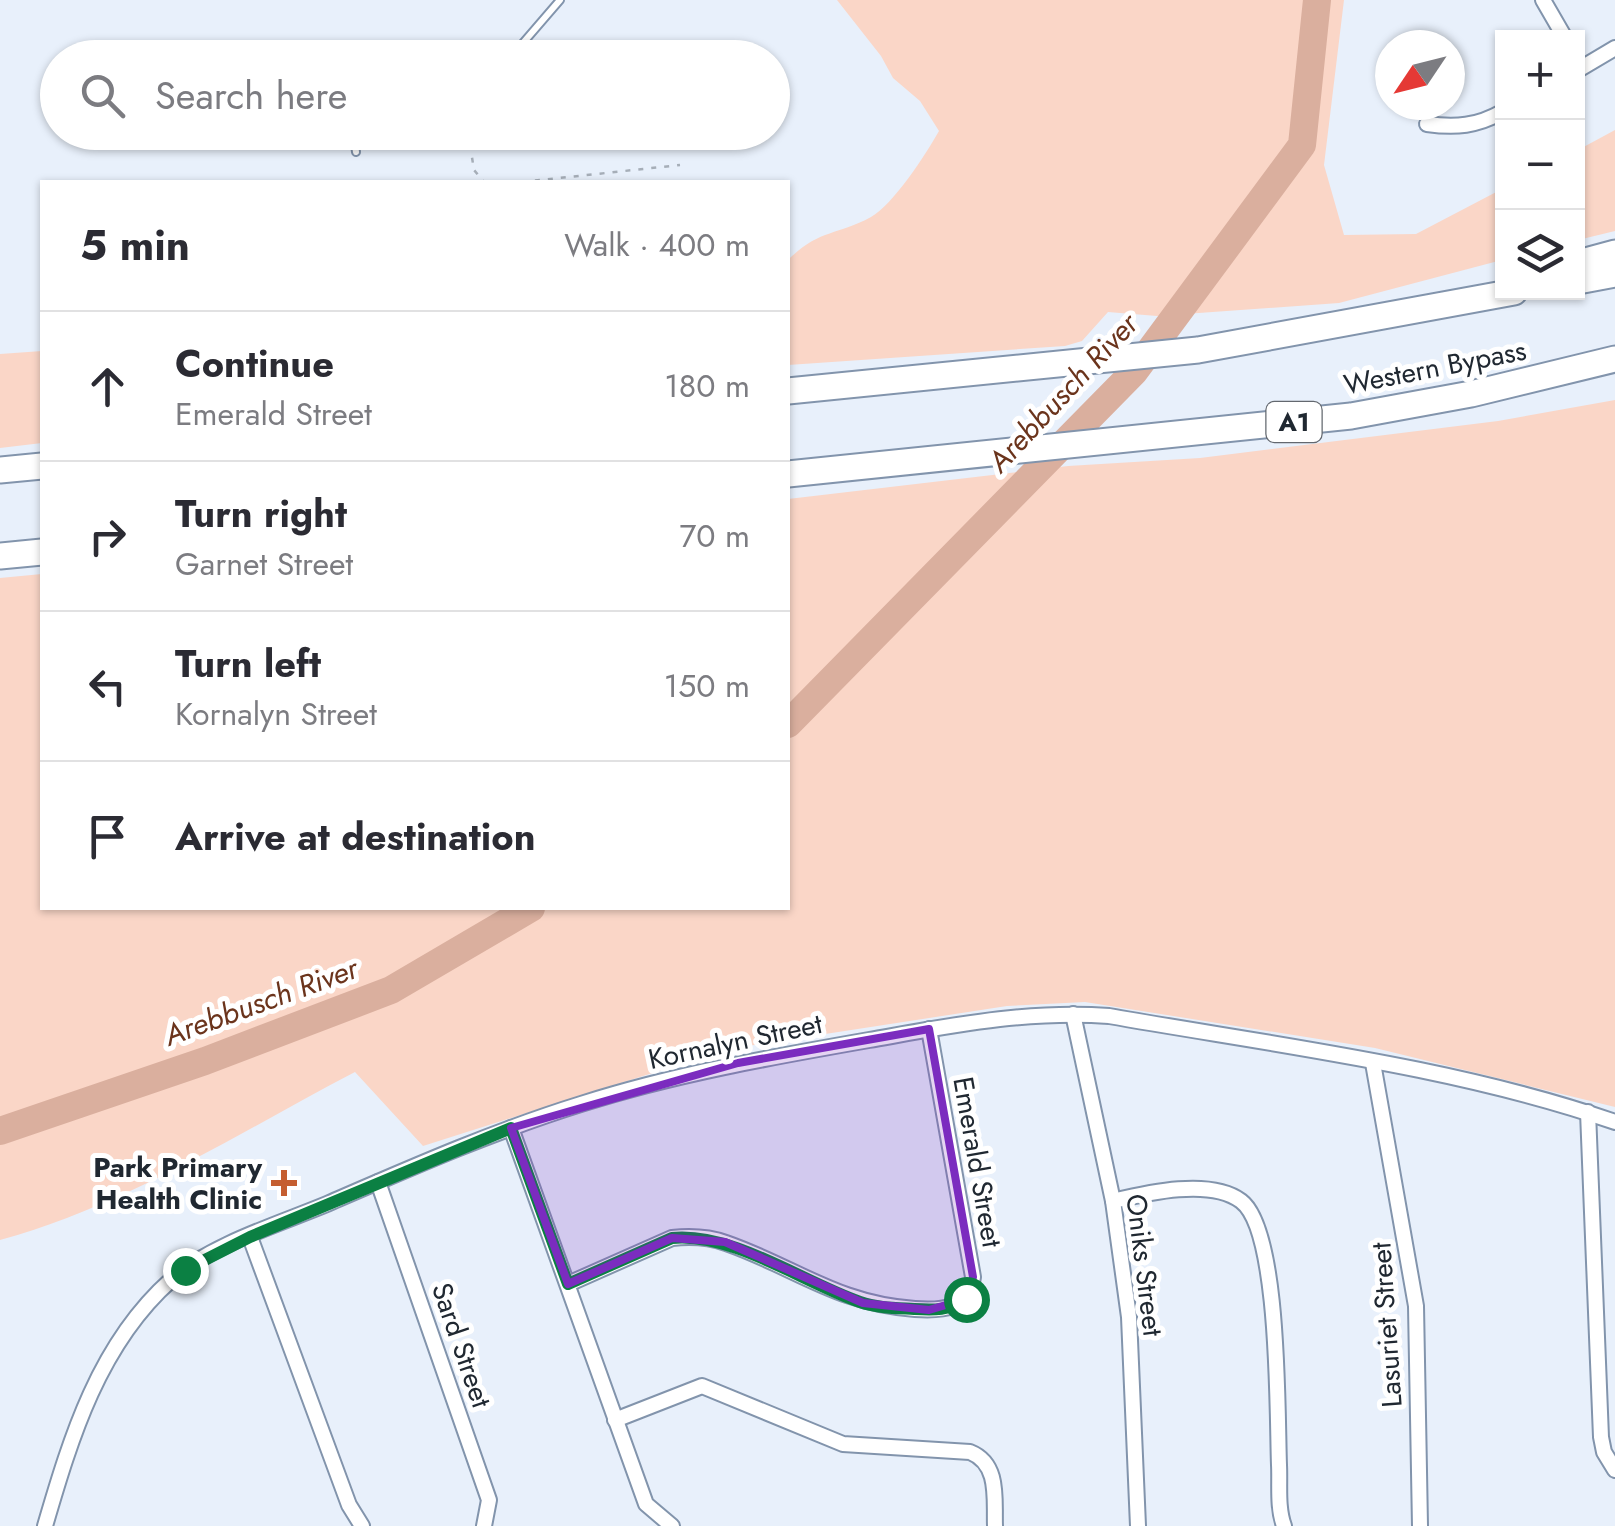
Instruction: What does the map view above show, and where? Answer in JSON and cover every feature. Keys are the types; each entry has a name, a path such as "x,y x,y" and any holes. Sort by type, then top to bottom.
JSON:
{"highway":[{"path":"1585,260 1615,253"},
{"path":"1585,280 1615,274"},
{"path":"1328,326 1495,284"},
{"name":"Western Bypass","path":"790,391 1198,350 1495,295"},
{"name":"Western Bypass","path":"790,474 1350,416 1471,394 1615,359"},
{"path":"1471,394 1615,375"},
{"path":"0,470 40,466"},
{"path":"0,556 40,552"}],"street":[{"path":"1543,0 1560,30"},
{"path":"1585,62 1615,48"},
{"path":"1427,124 1468,126 1495,116"},
{"name":"Kornalyn Street","path":"45,1526 88,1396 137,1317 171,1280 250,1237 378,1182 511,1128 628,1090 738,1063 929,1029 998,1018 1074,1014 1109,1016 1452,1078 1615,1122"},
{"name":"Oniks Street","path":"1074,1014 1113,1202 1129,1317 1138,1526"},
{"name":"Emerald Street","path":"568,1284 672,1238 688,1237 725,1242 863,1303 929,1310 956,1306 971,1290 973,1277 929,1029"},
{"name":"Lasuriet Street","path":"1373,1063 1416,1306 1420,1526"},
{"path":"1588,1112 1601,1437 1604,1452 1615,1470"},
{"path":"511,1128 646,1504 672,1526"},
{"name":"Sard Street","path":"378,1182 489,1500 484,1526"},
{"path":"1113,1202 1163,1190 1188,1189 1228,1195 1242,1202 1254,1217 1263,1246 1273,1312 1284,1526"},
{"path":"250,1237 348,1504 362,1526"},
{"path":"615,1420 702,1386 843,1444 970,1452 981,1456 992,1476 995,1526"}],"lane":[{"path":"526,40 560,0"}],"path":[{"path":"471,150 474,170 482,180"},
{"path":"541,180 680,165"}],"highlighted area":[{"path":"929,1029 973,1277 966,1299 929,1310 863,1303 725,1242 672,1238 568,1284 511,1128 738,1063"}],"shaded area":[{"path":"837,0 1344,0 1324,165 1344,235 1416,234 1495,193 1495,262 1339,303 1157,316 1108,312 1082,341 1065,346 790,365 790,258 809,243 880,211 939,131 920,101 893,78 881,56"},
{"path":"1615,130 1615,231 1585,238 1585,210 1585,146"},
{"path":"40,351 40,443 0,448 0,354"},
{"path":"1615,400 1615,1107 1375,1048 1085,1002 1007,1006 728,1049 423,1146 355,1072 137,1188 0,1240 0,578 40,574 40,910 790,910 790,499 1068,466 1200,458 1498,421"}],"waterway":[{"name":"Arebbusch River","path":"790,722 1134,372 1302,145 1317,0"},
{"name":"Arebbusch River","path":"0,1131 205,1061 391,990 528,910"}],"place":[{"name":"Park Primary Health Clinic","path":"284,1183"}],"route":[{"path":"185,1270 250,1237 511,1128 568,1284 672,1238 688,1237 725,1242 863,1303 929,1310 946,1309 966,1299"}]}
